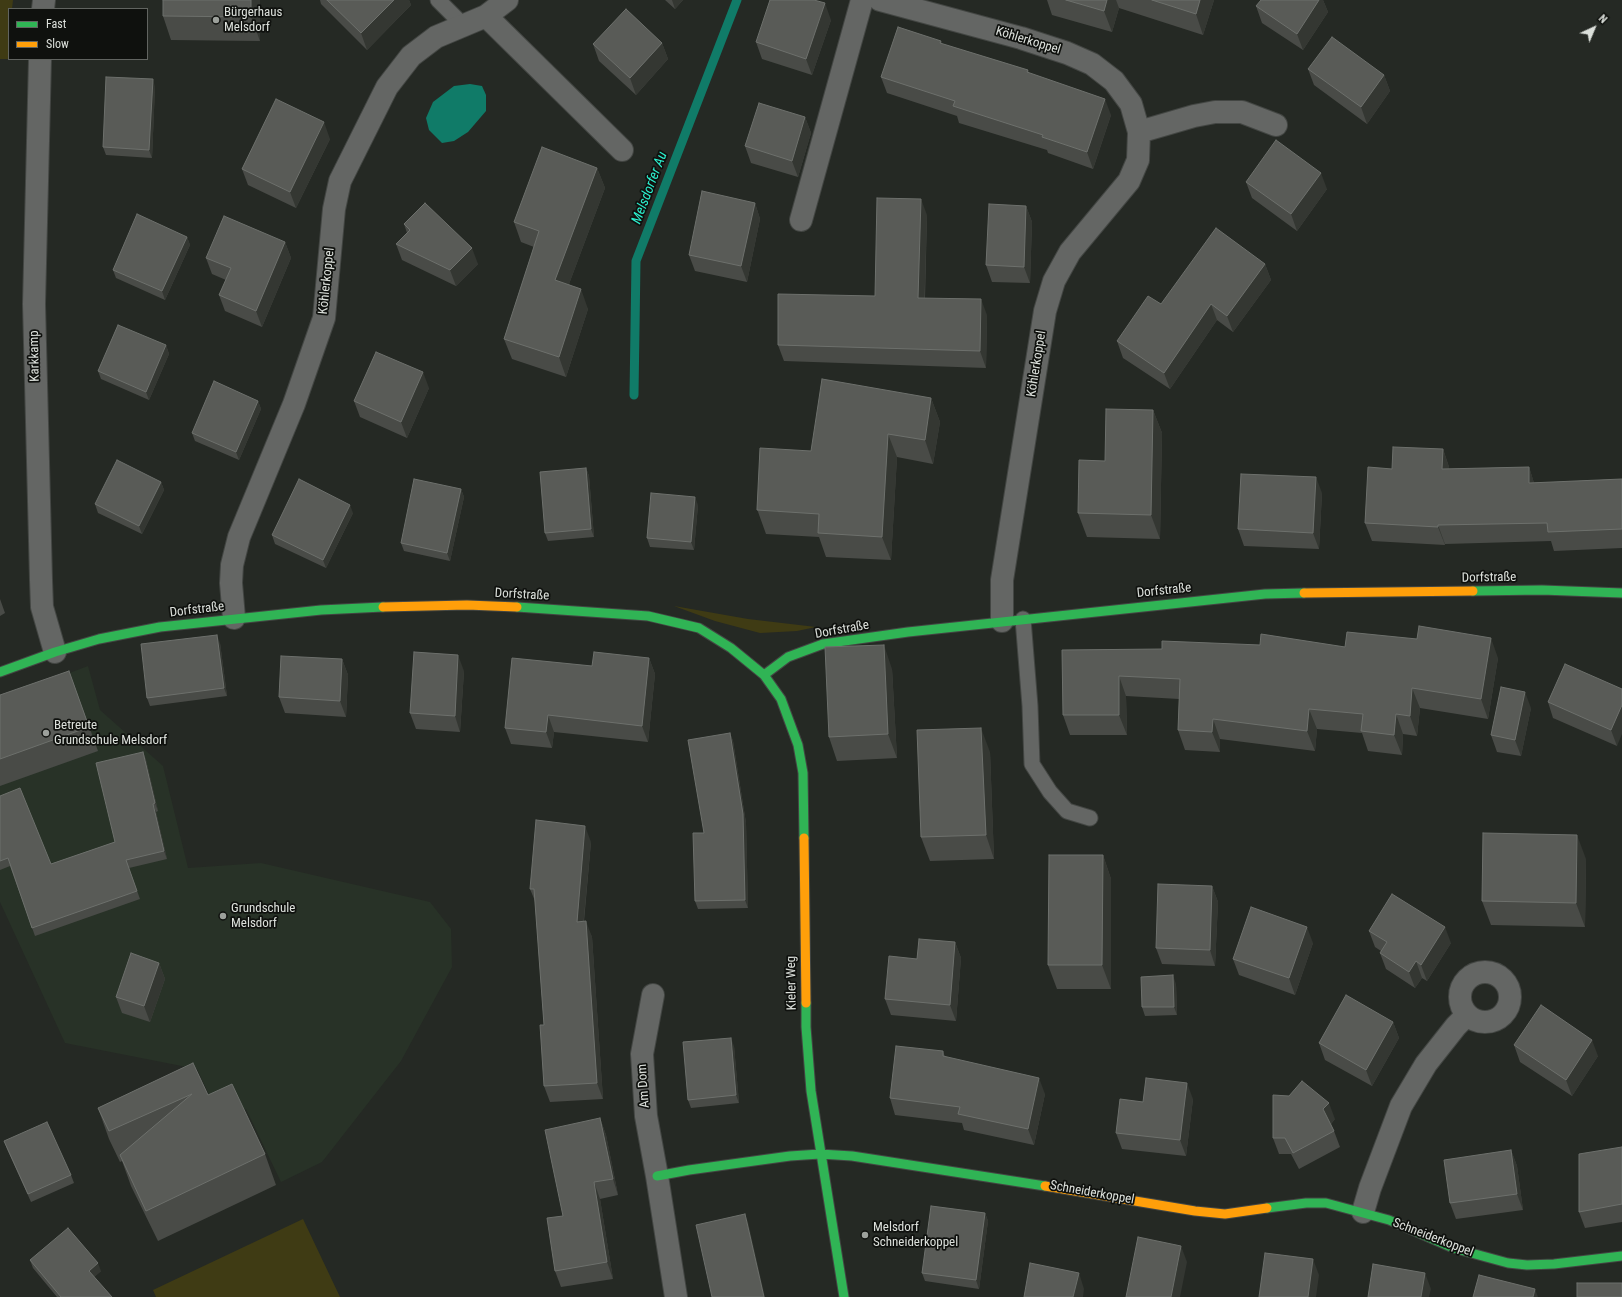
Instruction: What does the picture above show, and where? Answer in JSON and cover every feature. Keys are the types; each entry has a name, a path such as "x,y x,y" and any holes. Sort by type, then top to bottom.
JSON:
{"street":[{"name":"Köhlerkoppel","path":"234,618 231,583 232,565 239,537 294,404 324,318 334,209 340,181 387,87 411,56 436,37 486,16 507,0"},
{"path":"801,220 862,0"},
{"name":"Köhlerkoppel","path":"880,0 1021,38 1067,53 1092,64 1114,81 1131,104 1139,132 1138,160 1129,181 1070,252 1054,280 1045,311 1002,580 1002,621"},
{"path":"486,16 622,150"},
{"name":"Karkkamp","path":"40,60 34,304 41,580 42,607 56,652"},
{"path":"1139,132 1194,116 1215,112 1242,112 1276,125"},
{"name":"Dorfstraße","path":"0,672 56,652 99,639 160,627 321,610 467,605 630,614 677,622 699,628 731,648 764,675 788,657 823,644 1002,621 1265,594 1542,590 1622,593"},
{"name":"Kieler Weg","path":"764,675 781,700 798,746 803,773 805,818 803,892 806,1027 820,1154 844,1297"},
{"name":"Am Dom","path":"652,995 642,1054 646,1116 676,1297"},
{"path":"1363,1212 1370,1188 1401,1106 1426,1064 1456,1026 1467,1015"},
{"path":"657,1176 790,1156 820,1154"},
{"name":"Schneiderkoppel","path":"820,1154 883,1160 1225,1214 1306,1203 1326,1203 1388,1220 1453,1248 1508,1263 1527,1265 1554,1264 1622,1256"}],"lane":[{"path":"438,0 463,25"},
{"path":"1023,619 1030,706 1032,764 1050,792 1067,811 1090,818"}],"shaded area":[{"path":"0,0 13,0 12,8 8,8 8,59 0,59"},
{"path":"470,84 482,86 486,95 486,111 468,132 454,141 442,143 429,130 426,118 433,102 454,86"},
{"path":"674,606 748,619 816,627 797,631 760,633 715,621"},
{"name":"Grundschule Melsdorf","path":"88,666 100,710 163,766 188,868 261,863 430,902 451,929 452,967 401,1061 322,1162 281,1182 246,1109 221,1120 197,1069 65,1043 0,902 0,701"},
{"path":"303,1219 340,1297 156,1297 153,1290"}],"building":[{"path":"163,0 251,0 251,17 163,16"},
{"path":"327,0 394,0 361,33"},
{"path":"770,0 814,0 825,3 806,59 756,42"},
{"path":"1066,0 1107,0 1104,11"},
{"path":"1152,0 1200,0 1196,14"},
{"path":"1261,0 1319,0 1297,34 1256,6"},
{"path":"626,9 662,43 630,78 593,44"},
{"path":"898,27 941,41 940,43 1028,70 1027,72 1105,99 1087,152 1042,137 1043,135 953,106 955,101 881,77"},
{"path":"1332,37 1384,75 1361,107 1308,69"},
{"path":"106,77 153,79 149,150 103,147"},
{"path":"276,99 324,122 290,192 242,169"},
{"path":"759,103 805,117 792,161 745,146"},
{"path":"1276,140 1321,173 1291,214 1246,182"},
{"path":"542,147 597,168 555,280 581,289 559,357 504,339 539,231 514,222"},
{"path":"702,191 755,203 741,266 689,255"},
{"path":"877,198 921,199 918,298 981,299 980,351 778,345 778,294 875,296"},
{"path":"425,203 472,248 450,270 396,244 410,230 404,224"},
{"path":"989,204 1026,206 1024,267 986,265"},
{"path":"137,214 187,237 162,291 113,270"},
{"path":"224,216 285,242 256,311 219,295 231,268 206,258"},
{"path":"1216,228 1265,264 1227,316 1211,304 1164,373 1117,341 1148,296 1161,304"},
{"path":"118,325 166,345 146,392 98,371"},
{"path":"376,352 423,372 401,422 354,401"},
{"path":"822,379 931,398 925,440 888,434 882,537 818,533 819,514 757,510 760,448 811,451"},
{"path":"214,381 258,401 236,452 192,433"},
{"path":"1106,409 1153,410 1151,515 1078,513 1079,460 1105,461"},
{"path":"1393,447 1443,449 1442,469 1529,467 1529,483 1622,479 1622,529 1548,532 1547,523 1438,525 1438,527 1365,523 1368,467 1392,469"},
{"path":"117,460 161,482 139,526 95,504"},
{"path":"586,468 591,529 545,533 540,472"},
{"path":"1241,474 1316,477 1313,533 1238,529"},
{"path":"299,479 350,505 323,560 272,535"},
{"path":"414,479 461,489 447,553 401,543"},
{"path":"651,493 695,497 691,542 647,538"},
{"path":"1419,626 1491,638 1481,699 1412,688 1410,716 1396,714 1394,735 1361,731 1363,714 1309,709 1307,731 1213,719 1212,732 1178,730 1180,679 1119,676 1119,715 1063,715 1062,650 1162,649 1162,641 1260,645 1261,634 1345,647 1347,632 1417,639"},
{"path":"217,635 224,688 147,698 141,644"},
{"path":"884,645 888,734 829,737 825,647"},
{"path":"414,652 458,655 455,716 410,713"},
{"path":"594,652 649,658 642,726 548,715 546,732 505,728 512,658 592,666"},
{"path":"281,656 342,659 340,701 279,697"},
{"path":"1565,664 1622,689 1622,705 1611,730 1548,702"},
{"path":"69,671 89,727 0,759 0,695"},
{"path":"1501,687 1525,692 1515,740 1491,735"},
{"path":"981,728 986,835 921,837 917,730"},
{"path":"730,733 743,814 745,900 695,901 693,833 704,833 688,740"},
{"path":"143,752 164,851 126,860 137,891 32,928 8,858 0,861 0,796 20,788 51,864 115,842 96,763"},
{"path":"536,820 585,826 577,922 586,921 597,1083 544,1086 540,1025 544,1025 534,889 530,889"},
{"path":"1483,833 1577,835 1576,903 1482,901"},
{"path":"1049,855 1103,855 1102,965 1048,965"},
{"path":"1158,884 1212,886 1210,950 1156,948"},
{"path":"1392,894 1445,927 1421,965 1416,961 1409,972 1380,953 1387,942 1369,931"},
{"path":"1251,907 1307,927 1289,978 1233,959"},
{"path":"919,939 955,942 950,1005 885,999 889,956 917,959"},
{"path":"131,953 159,963 144,1006 116,997"},
{"path":"1173,975 1174,1007 1142,1007 1141,977"},
{"path":"1346,995 1393,1022 1366,1070 1319,1043"},
{"path":"1541,1005 1592,1040 1566,1080 1514,1045"},
{"path":"731,1038 736,1095 688,1100 683,1042"},
{"path":"896,1046 943,1051 943,1056 1039,1078 1028,1129 958,1114 960,1107 890,1098"},
{"path":"193,1063 208,1095 232,1084 265,1154 146,1211 120,1155 192,1094 109,1131 98,1108"},
{"path":"1146,1078 1187,1083 1180,1140 1116,1133 1120,1099 1143,1102"},
{"path":"1302,1081 1329,1103 1323,1109 1334,1131 1293,1153 1285,1138 1273,1138 1273,1095 1289,1096"},
{"path":"600,1118 613,1179 594,1182 607,1262 555,1271 547,1218 563,1216 545,1130"},
{"path":"47,1122 71,1175 28,1194 4,1141"},
{"path":"1622,1147 1622,1204 1579,1212 1579,1154"},
{"path":"1511,1150 1517,1194 1450,1203 1444,1160"},
{"path":"931,1206 985,1213 976,1280 922,1273"},
{"path":"745,1214 764,1297 712,1297 696,1225"},
{"path":"68,1228 98,1263 89,1271 112,1297 61,1297 30,1260"},
{"path":"1138,1237 1181,1246 1171,1297 1126,1297"},
{"path":"1265,1253 1313,1259 1308,1297 1259,1297"},
{"path":"1030,1263 1079,1273 1073,1297 1024,1297"},
{"path":"1373,1264 1425,1273 1421,1297 1368,1297"},
{"path":"1479,1275 1535,1289 1533,1297 1473,1297"},
{"path":"1577,1283 1622,1283 1622,1297 1577,1297"}],"waterway":[{"name":"Melsdorfer Au","path":"634,395 636,261 737,0"}],"traffic: fast":[{"path":"1473,591 1542,590 1622,593"},
{"path":"764,675 788,657 823,644 908,632 1265,594 1304,593"},
{"path":"0,672 55,652 99,639 160,627 321,610 383,607"},
{"path":"517,607 648,616 699,628 731,648 764,675 781,699 798,745 803,773 804,838"},
{"path":"806,1003 806,1027 811,1091 844,1297"},
{"path":"657,1176 790,1156 820,1154 852,1156 1045,1186"},
{"path":"1267,1208 1306,1203 1326,1203 1389,1220 1453,1248 1508,1263 1527,1265 1554,1264 1622,1256"}],"traffic: slow":[{"path":"1304,593 1473,591"},
{"path":"383,607 467,605 517,607"},
{"path":"804,838 806,1003"},
{"path":"1045,1186 1195,1211 1225,1214 1267,1208"}],"place":[{"name":"Bürgerhaus Melsdorf","path":"216,20"},
{"name":"Betreute Grundschule Melsdorf","path":"46,733"},
{"name":"Grundschule Melsdorf","path":"223,916"},
{"name":"Melsdorf Schneiderkoppel","path":"865,1235"}]}
